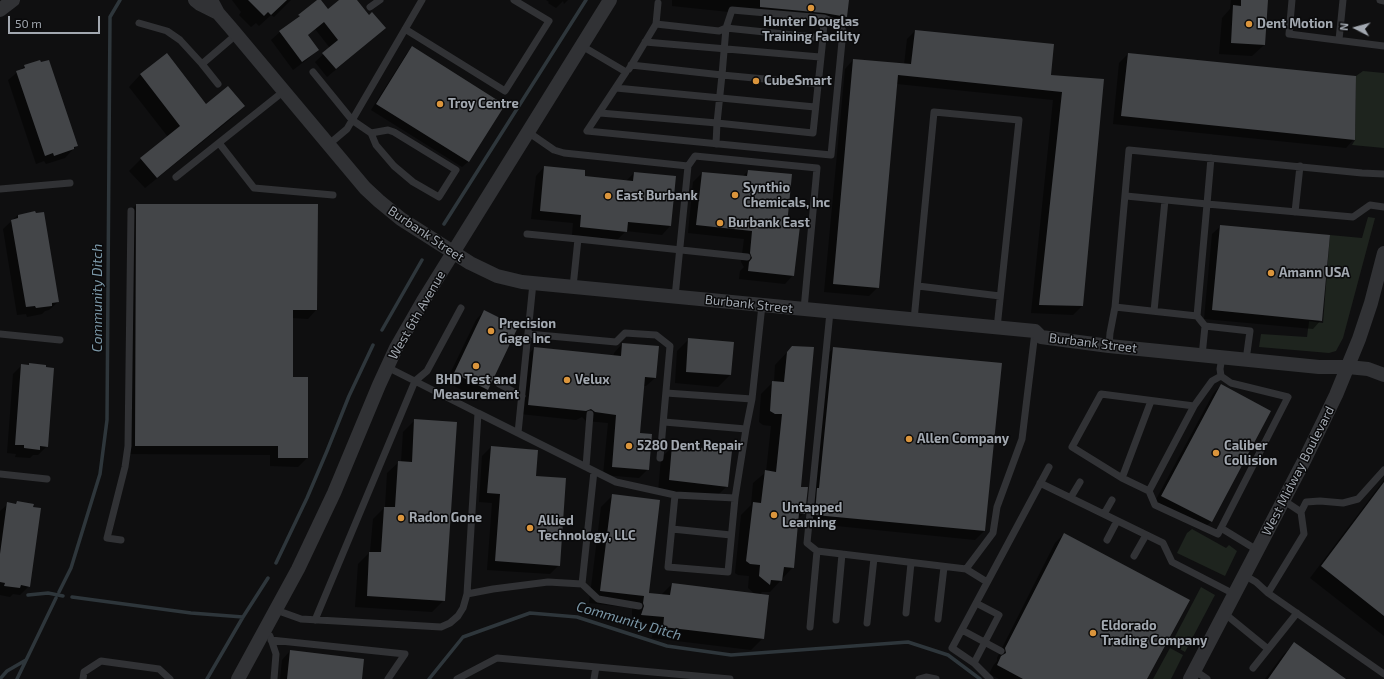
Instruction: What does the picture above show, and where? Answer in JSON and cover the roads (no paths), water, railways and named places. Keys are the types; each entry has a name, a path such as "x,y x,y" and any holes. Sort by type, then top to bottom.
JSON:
{"street":[{"path":"0,10 13,0"},
{"name":"Burbank Street","path":"195,0 218,13"},
{"name":"Burbank Street","path":"211,0 218,13 357,180 378,201 401,219 453,252 488,273 497,276 522,282 1035,331 1041,337 1109,346 1319,367 1368,369 1384,375"},
{"name":"West 6th Avenue","path":"238,679 298,569 334,493 387,367 423,301 610,0"},
{"name":"West Midway Boulevard","path":"1192,674 1320,431 1359,339 1371,303 1384,253"}],"lane":[{"path":"370,8 380,0"},
{"path":"328,145 347,129 422,0"},
{"path":"405,28 505,91 549,21 514,0"},
{"path":"1292,0 1289,34 1384,46"},
{"path":"1339,40 1343,0"},
{"path":"658,3 656,24 631,65 587,131 716,144 832,155 843,31 839,24 824,18 732,10 726,28 716,144"},
{"path":"600,112 813,133 824,18"},
{"path":"139,23 167,31 180,40 218,84"},
{"path":"656,24 719,31 726,28 823,38"},
{"path":"202,64 236,34"},
{"path":"645,42 820,57"},
{"path":"582,46 626,72"},
{"path":"631,65 818,84"},
{"path":"313,72 352,120 371,133 376,145 394,166 413,182 439,197 456,170 394,132 388,130 371,133"},
{"path":"616,88 815,107"},
{"path":"176,177 284,91"},
{"path":"914,320 934,112 1019,120 997,328"},
{"path":"528,132 554,150 564,153 688,166"},
{"path":"219,143 254,188 333,195"},
{"path":"1109,346 1110,333 1116,307 1130,150 1384,174"},
{"path":"675,297 688,166 695,156 816,168 804,309"},
{"path":"1202,356 1205,326 1197,316 1211,158"},
{"path":"1295,212 1300,166"},
{"path":"0,189 70,183"},
{"path":"1126,196 1353,217 1370,205 1384,207"},
{"path":"1154,311 1165,200"},
{"path":"121,540 107,538 125,467 128,446 131,211"},
{"path":"527,234 747,257"},
{"path":"573,287 578,239"},
{"path":"518,433 533,283"},
{"path":"918,286 1000,296"},
{"path":"675,495 668,566 728,572 735,498 752,399 762,305"},
{"path":"1116,307 1197,316"},
{"path":"315,620 415,381 427,371 461,308"},
{"path":"830,312 807,543 817,551 966,569 987,582"},
{"path":"1205,326 1250,331 1246,360"},
{"path":"966,569 993,533 997,507 1022,439 1035,331"},
{"path":"528,334 616,342 625,333 656,335 670,346 660,458"},
{"path":"0,334 60,340"},
{"path":"1194,406 1101,394 1072,447 1122,478 1149,491 1155,505 1218,534 1288,397 1231,383 1221,376 1220,370 1222,357"},
{"path":"387,367 616,482 675,495 735,498"},
{"path":"1149,491 1194,406 1212,381 1221,376"},
{"path":"499,384 522,396"},
{"path":"666,393 752,399"},
{"path":"1122,478 1151,400"},
{"path":"276,610 301,619 441,627 450,624 463,608 467,594 478,413"},
{"path":"586,466 590,414"},
{"path":"664,422 746,428"},
{"path":"990,679 974,663 952,648 1049,467"},
{"path":"1268,593 1304,534 1301,512 1306,502 1320,501 1343,503 1358,499 1384,470"},
{"path":"582,584 594,471"},
{"path":"0,474 47,479"},
{"path":"1071,497 1080,482"},
{"path":"1040,483 1162,543 1172,562 1234,594"},
{"path":"1104,514 1112,500"},
{"path":"1283,500 1301,512"},
{"path":"1107,540 1117,521"},
{"path":"1220,528 1257,550"},
{"path":"672,530 731,535"},
{"path":"1134,556 1146,535"},
{"path":"810,627 817,551"},
{"path":"836,620 842,554"},
{"path":"867,623 874,558"},
{"path":"906,613 911,562"},
{"path":"938,619 944,567"},
{"path":"1244,575 1256,582 1268,593 1384,674"},
{"path":"467,594 548,582 582,584 598,599 639,606"},
{"path":"974,663 999,615 976,603"},
{"path":"1224,613 1268,649"},
{"path":"1253,668 1297,613"},
{"path":"267,626 276,654 274,679"},
{"path":"962,630 1001,651"},
{"path":"272,640 405,654 388,679"},
{"path":"457,679 497,658 730,679"},
{"path":"83,679 84,672 101,661 159,669 170,679"},
{"path":"594,679 596,667"},
{"path":"1192,674 1207,679"},
{"path":"919,679 926,676 936,679"}],"waterway":[{"name":"Community Ditch","path":"59,592 71,568 100,474 107,420 110,17 120,0"},
{"path":"444,224 586,0"},
{"path":"382,330 422,260"},
{"path":"276,563 307,498 349,396 373,345"},
{"path":"207,679 243,617 268,578"},
{"path":"28,595 48,593 63,596"},
{"path":"72,597 191,613 243,617"},
{"name":"Community Ditch","path":"17,679 56,598"},
{"name":"Community Ditch","path":"429,679 463,637 530,613 577,617 667,646 731,655 908,642 948,655 980,679"},
{"path":"0,679 7,671 26,660"}],"place":[{"name":"Hunter Douglas Training Facility","path":"811,8"},
{"name":"Dent Motion","path":"1249,24"},
{"name":"CubeSmart","path":"756,81"},
{"name":"Troy Centre","path":"440,104"},
{"name":"Synthio Chemicals, Inc","path":"735,195"},
{"name":"East Burbank","path":"608,196"},
{"name":"Burbank East","path":"720,223"},
{"name":"Amann USA","path":"1271,273"},
{"name":"Precision Gage Inc","path":"491,331"},
{"name":"BHD Test and Measurement","path":"476,366"},
{"name":"Velux","path":"567,380"},
{"name":"Allen Company","path":"909,439"},
{"name":"5280 Dent Repair","path":"629,446"},
{"name":"Caliber Collision","path":"1216,453"},
{"name":"Untapped Learning","path":"774,515"},
{"name":"Radon Gone","path":"401,518"},
{"name":"Allied Technology, LLC","path":"530,528"},
{"name":"Eldorado Trading Company","path":"1093,633"}]}
